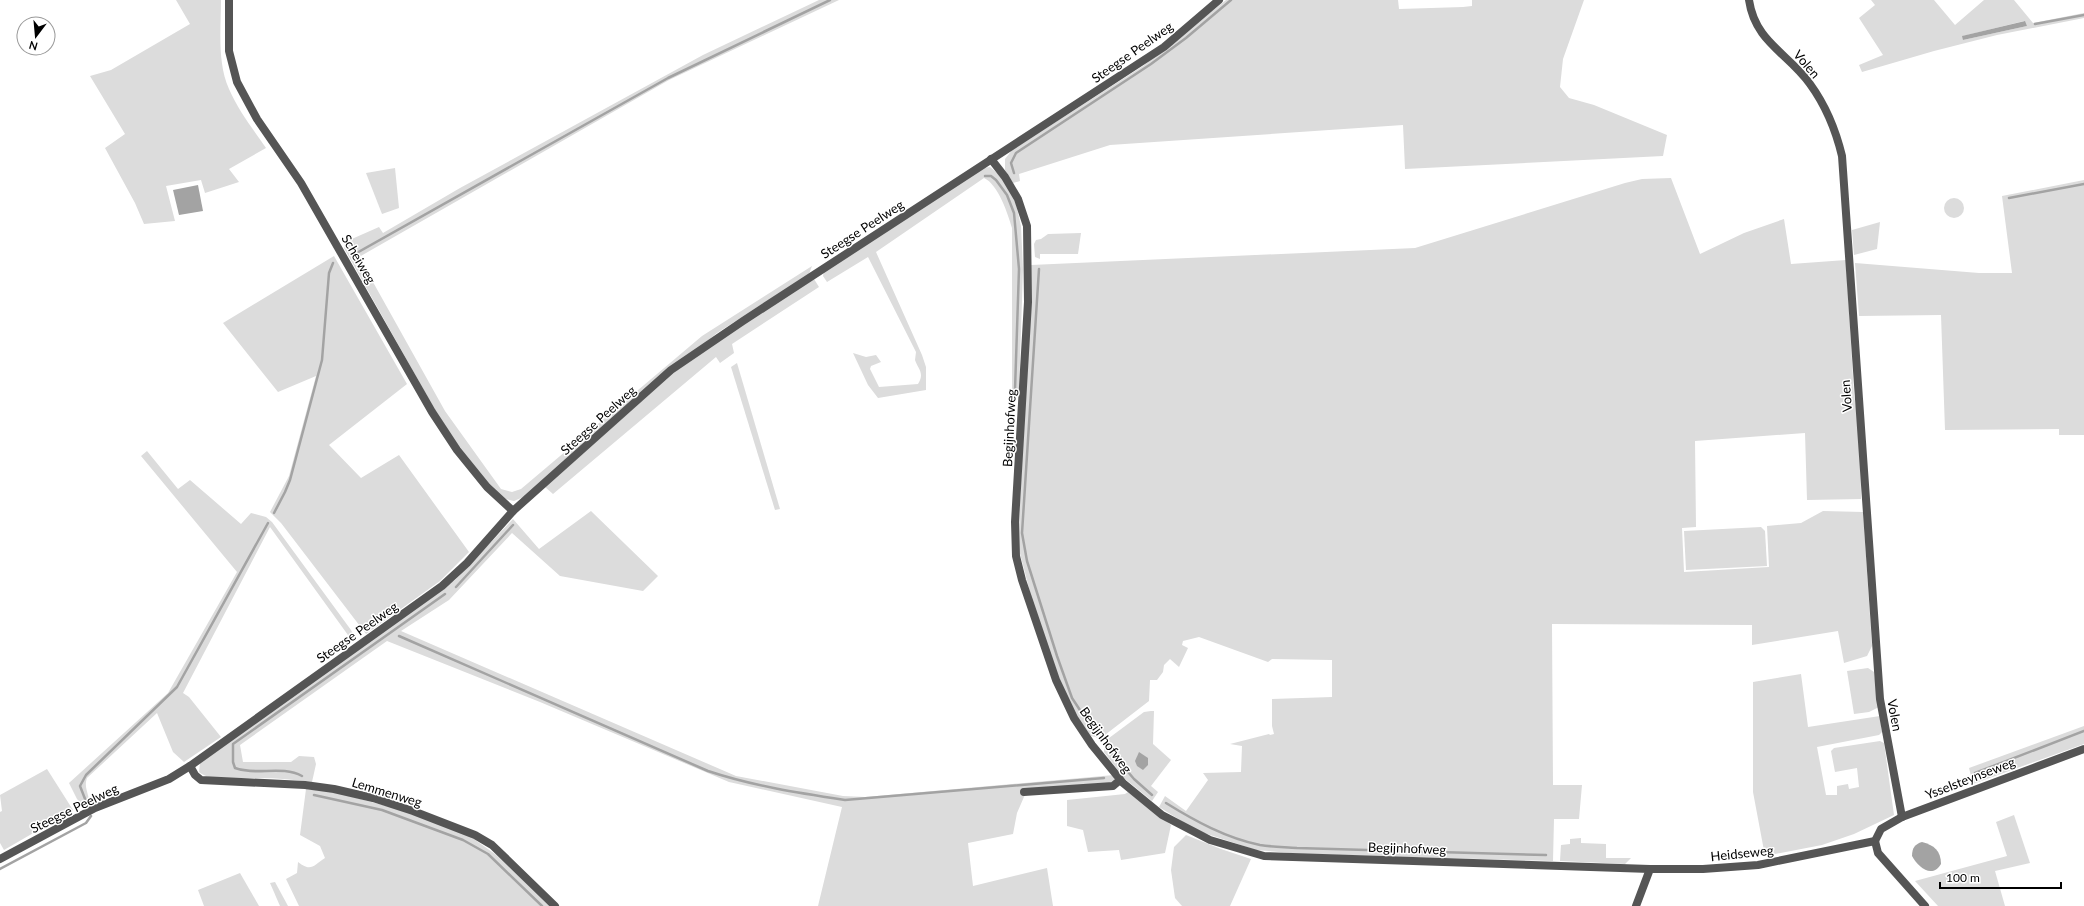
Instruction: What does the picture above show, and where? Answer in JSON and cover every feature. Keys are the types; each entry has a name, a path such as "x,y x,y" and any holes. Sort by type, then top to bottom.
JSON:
{"street":[{"name":"Scheiweg","path":"229,0 229,51 236,82 257,119 301,183 436,419 462,456 488,487 513,511"},
{"name":"Steegse Peelweg","path":"0,859 95,808 169,779 190,766 442,586 467,563 513,511 671,370 743,320 1164,47 1219,0"},
{"name":"Volen","path":"1749,0 1751,15 1758,29 1810,84 1835,129 1842,156 1880,699 1902,817"},
{"name":"Begijnhofweg","path":"991,160 1005,177 1018,199 1027,226 1028,302 1015,522 1016,556 1022,580 1056,680 1071,712 1092,745 1120,780 1162,815 1210,840 1264,856 1650,869"},
{"name":"Ysselsteynseweg","path":"1875,841 1880,829 1902,817 2084,749"},
{"name":"Lemmenweg","path":"190,766 195,775 201,780 305,785 334,789 373,798 454,826 475,835 492,845 555,906"},
{"path":"1024,792 1113,786 1120,780"},
{"path":"1875,841 1878,853 1926,906"},
{"name":"Heidseweg","path":"1650,869 1704,869 1758,865 1875,841"},
{"path":"1636,906 1650,869"}],"shaded area":[{"path":"176,0 221,0 220,45 225,79 237,104 266,148 229,169 239,182 205,193 201,180 166,186 175,221 144,224 135,203 105,148 125,134 90,76 111,70 190,24"},
{"path":"819,0 839,0 669,80 359,257 445,411 501,489 512,492 521,489 702,336 812,266 809,274 717,333 625,408 528,495 514,501 505,499 493,490 467,459 435,410 344,248 345,242 379,227 383,233 460,188 703,55"},
{"path":"1226,0 1398,0 1399,9 1472,6 1472,0 1584,0 1563,59 1560,87 1569,98 1594,105 1667,135 1663,156 1405,169 1403,125 1110,145 1019,174 1020,181 1013,183 1005,170 1005,159 1012,150 1143,66"},
{"path":"1871,0 1934,0 1955,25 1984,0 2014,0 2033,23 2084,13 2084,18 1997,35 1934,51 1862,72 1859,65 1883,55 1859,18 1875,5","holes":["2024,21 2027,26 1963,40 1963,36"]},
{"path":"2025,21 2027,26 1963,40 1962,36"},
{"path":"990,167 1003,178 1016,204 1021,226 1023,269 1019,393 1012,393 1012,228 998,193 994,186 984,178 876,252 926,367 926,390 878,398 868,385 853,353 866,357 876,355 881,362 871,366 870,369 879,387 918,384 921,374 915,360 916,352 868,257 827,282 823,276 824,271 983,168"},
{"path":"395,168 399,208 382,214 366,173"},
{"path":"1671,178 1700,254 1744,233 1784,219 1791,264 1846,260 1854,395 1860,432 1861,499 1807,500 1805,433 1695,441 1696,527 1682,528 1684,572 1769,567 1767,526 1801,523 1823,511 1863,512 1872,646 1867,656 1844,663 1838,631 1752,645 1752,625 1552,624 1553,785 1582,785 1579,819 1554,819 1553,861 1303,854 1256,850 1198,831 1159,807 1165,796 1186,811 1208,780 1203,773 1241,772 1242,746 1230,744 1274,734 1272,726 1272,699 1332,697 1332,660 1272,659 1268,662 1199,637 1183,641 1182,645 1188,648 1179,667 1170,659 1164,665 1163,672 1157,680 1150,680 1149,701 1101,738 1091,736 1071,708 1061,687 1035,611 1018,546 1031,265 1415,248 1625,183 1642,179"},
{"path":"2084,180 2084,435 2059,435 2059,429 1945,430 1941,315 1859,316 1855,263 1979,273 2012,273 2002,196"},
{"path":"198,185 203,211 179,215 173,190"},
{"path":"1954,198 1961,201 1964,208 1961,215 1954,218 1947,215 1944,208 1947,201"},
{"path":"1880,222 1877,249 1854,255 1852,230"},
{"path":"1081,233 1078,254 1040,254 1040,259 1035,257 1034,244 1036,240 1041,239 1048,234"},
{"path":"334,256 407,384 329,445 361,478 399,455 469,552 440,581 366,634 281,523 270,512 289,476 316,376 278,392 223,323"},
{"path":"814,279 819,287 732,344 734,353 720,363 716,357 553,494 545,487 693,356"},
{"path":"737,363 780,509 775,510 731,367"},
{"path":"147,451 178,489 190,480 241,524 251,513 266,517 272,522 351,630 354,636 353,642 270,527 183,693 189,697 221,737 184,762 173,752 157,713 87,778 86,786 89,807 85,808 77,799 69,783 168,693 237,572 141,456"},
{"path":"591,511 658,576 643,591 560,576 512,533 449,600 401,631 736,776 843,796 865,797 1114,775 1114,780 1110,784 1027,790 1017,813 1013,834 968,843 973,886 1047,868 1053,906 818,906 842,807 729,782 540,702 387,641 240,745 243,762 291,762 299,756 314,757 316,764 312,782 266,778 219,779 211,778 199,772 200,763 455,580 513,519 539,549"},
{"path":"1761,527 1765,531 1767,566 1686,570 1684,531"},
{"path":"1868,668 1874,672 1879,707 1869,712 1854,714 1847,671"},
{"path":"1801,674 1808,727 1880,716 1882,732 1879,735 1817,747 1826,795 1837,795 1837,786 1848,784 1849,789 1859,787 1857,768 1835,772 1831,751 1834,748 1880,741 1884,743 1894,815 1854,834 1822,845 1765,856 1753,792 1753,682"},
{"path":"1154,711 1153,744 1171,760 1151,786 1158,792 1152,801 1124,778 1104,752 1105,741 1144,712"},
{"path":"2084,726 2084,744 1973,784 1969,768"},
{"path":"1139,752 1148,758 1148,765 1143,770 1137,766 1135,761"},
{"path":"47,769 73,810 4,850 0,843 0,812 2,811 0,795"},
{"path":"306,789 334,792 416,814 461,830 495,854 551,906 299,906 286,879 297,873 298,862 306,867 312,867 325,858 320,846 300,835"},
{"path":"1128,792 1171,825 1165,853 1121,860 1119,850 1088,852 1083,830 1067,826 1067,800 1125,794"},
{"path":"2014,815 2030,863 1995,871 2005,906 1938,906 1915,881 2007,856 1996,822"},
{"path":"1186,835 1251,859 1230,906 1182,906 1175,898 1171,870 1174,847"},
{"path":"1581,838 1581,843 1606,844 1606,858 1631,858 1625,864 1560,861 1561,845 1570,844 1570,839"},
{"path":"1922,842 1936,849 1940,856 1941,864 1934,871 1925,870 1912,856 1914,847"},
{"path":"240,873 259,906 204,906 198,890"},
{"path":"275,882 288,906 280,906 270,883"}],"waterway":[{"path":"353,255 668,78 830,0"},
{"path":"1014,173 1011,163 1016,153 1151,64 1186,38 1231,0"},
{"path":"2035,24 2084,15"},
{"path":"985,176 991,176 996,180 1007,195 1014,213 1019,269 1015,390"},
{"path":"2009,198 2084,184"},
{"path":"274,513 290,480 322,360 329,273 333,263"},
{"path":"1039,269 1022,533 1027,561 1072,698 1097,736"},
{"path":"87,804 80,786 86,775 177,687 268,523"},
{"path":"456,587 513,525"},
{"path":"302,776 286,771 252,771 235,768 233,762 233,744 445,594"},
{"path":"399,636 708,771 742,781 776,788 845,800 1104,778"},
{"path":"1975,773 2084,731"},
{"path":"1106,746 1134,779 1152,795"},
{"path":"314,795 382,810 463,840 488,854 542,906"},
{"path":"1166,803 1188,816 1223,833 1247,842 1265,846 1546,855"},
{"path":"0,869 86,823 91,816"}]}
